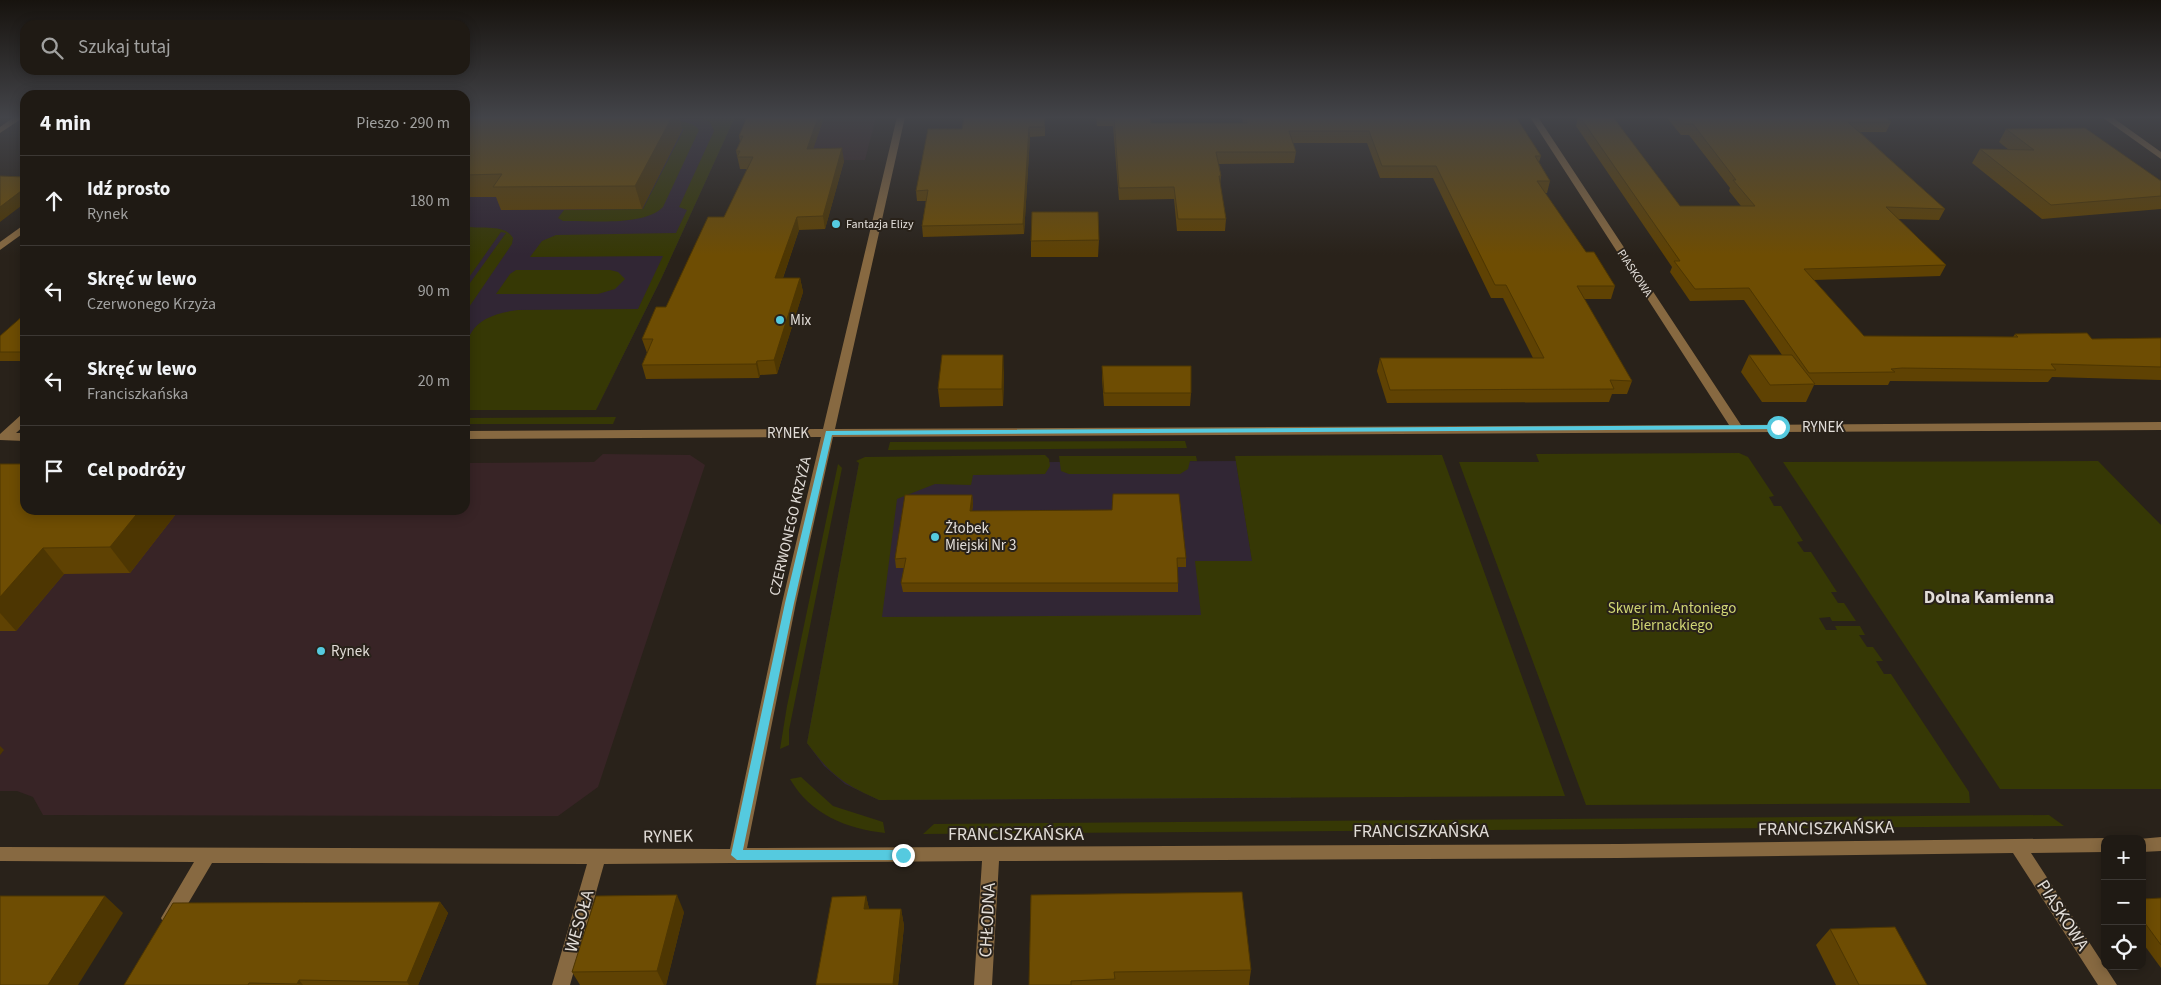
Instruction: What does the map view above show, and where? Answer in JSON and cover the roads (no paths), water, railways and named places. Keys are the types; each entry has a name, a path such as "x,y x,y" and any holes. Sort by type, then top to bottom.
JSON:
{"street":[{"name":"CZERWONEGO KRZYŻA","path":"737,855 789,603 890,163"},
{"name":"PIASKOWA","path":"1564,163 1737,428"},
{"path":"0,247 20,231"},
{"path":"2,437 20,422"},
{"name":"RYNEK","path":"470,435 2161,426"},
{"path":"2,437 20,437"},
{"path":"2146,844 2161,844"},
{"name":"FRANCISZKAŃSKA","path":"737,855 1618,851 2101,845"},
{"name":"PIASKOWA","path":"2017,846 2108,985"},
{"name":"RYNEK","path":"0,854 598,857 737,855"},
{"name":"CHŁODNA","path":"983,985 991,855"},
{"path":"159,937 207,856"},
{"name":"WESOŁA","path":"561,985 598,857"}],"place":[{"name":"Fantazja Elizy","path":"836,224"},
{"name":"Mix","path":"780,320"},
{"name":"Żłobek Miejski Nr 3","path":"935,537"},
{"name":"Rynek","path":"321,651"}],"district":[{"name":"Dolna Kamienna","path":"1989,597"}],"park label":[{"name":"Skwer im. Antoniego Biernackiego","path":"1672,616"}]}
